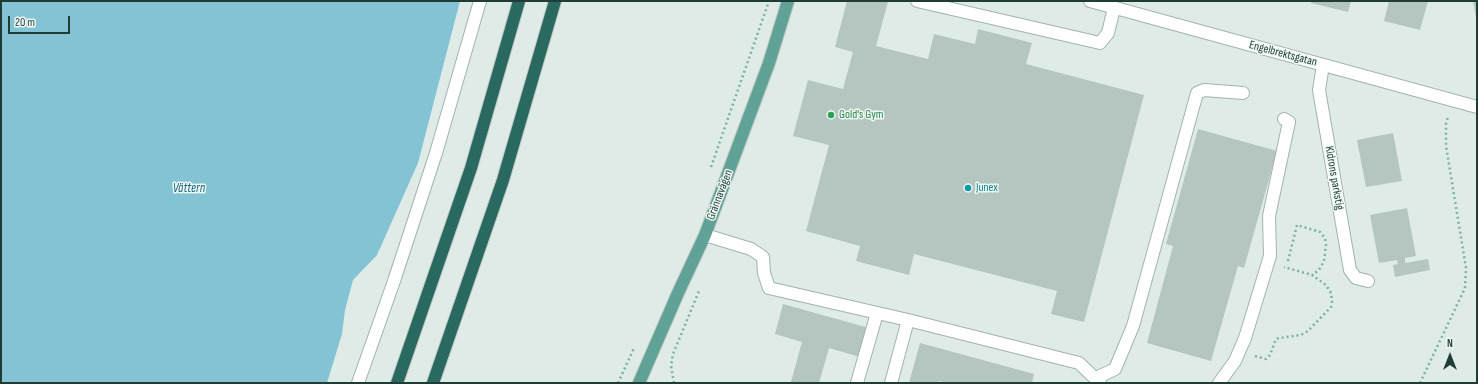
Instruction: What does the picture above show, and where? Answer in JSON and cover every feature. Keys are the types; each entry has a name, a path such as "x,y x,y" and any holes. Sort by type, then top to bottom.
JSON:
{"highway":[{"path":"396,383 471,168 519,1"},
{"path":"433,383 503,180 555,1"}],"main road":[{"name":"Grännavägen","path":"638,383 705,235 769,64 788,1"}],"street":[{"path":"358,383 394,282 436,153 480,1"},
{"path":"917,1 1100,43 1108,33 1114,8"},
{"name":"Engelbrektsgatan","path":"1090,1 1477,107"},
{"name":"Kidrons parkstig","path":"1323,64 1319,90 1350,270 1356,278 1368,282"},
{"path":"705,235 750,249 763,257 764,273 769,288 908,320 1079,363 1098,380 1115,369 1133,326 1197,93 1204,90 1243,93"},
{"path":"1219,383 1235,361 1245,338 1270,256 1269,216 1289,122 1284,119"},
{"path":"856,383 877,313"},
{"path":"891,383 908,320"}],"path":[{"path":"709,170 769,1"},
{"path":"1420,383 1466,288 1466,268 1446,146 1446,124 1452,100"},
{"path":"1286,268 1297,225 1320,232 1325,238 1326,245 1324,261 1319,270 1312,275"},
{"path":"1239,351 1266,359 1270,355 1276,339 1301,335 1308,331 1331,307 1331,293 1326,285 1312,275 1268,263"},
{"path":"618,383 637,341"}],"water":[{"name":"Vättern","path":"1,1 460,1 418,163 377,255 353,280 345,310 342,334 327,383 1,383"}],"building":[{"name":"Junex","path":"847,1 888,2 876,46 928,59 934,34 975,44 978,29 1032,43 1026,64 1144,95 1084,322 1051,314 1057,291 914,254 909,275 856,261 860,246 806,231 829,145 793,136 808,80 843,89 853,52 835,47"},
{"path":"1312,1 1351,1 1348,12 1311,3"},
{"path":"1389,1 1428,1 1420,30 1384,21"},
{"path":"1473,1 1477,1 1477,17 1476,17"},
{"path":"1198,129 1277,151 1244,268 1238,266 1211,361 1147,343 1173,246 1166,244"},
{"path":"1393,133 1402,181 1366,187 1357,140"},
{"path":"1407,208 1416,256 1405,258 1405,263 1428,259 1430,270 1395,277 1393,265 1398,264 1397,260 1379,263 1370,215"},
{"path":"783,304 869,328 860,357 829,348 819,383 791,382 802,342 775,334"},
{"path":"920,343 1034,374 1032,383 945,383 939,381 939,383 909,383"}],"place":[{"name":"Gold's Gym","path":"831,115"},
{"name":"Junex","path":"968,188"}]}
